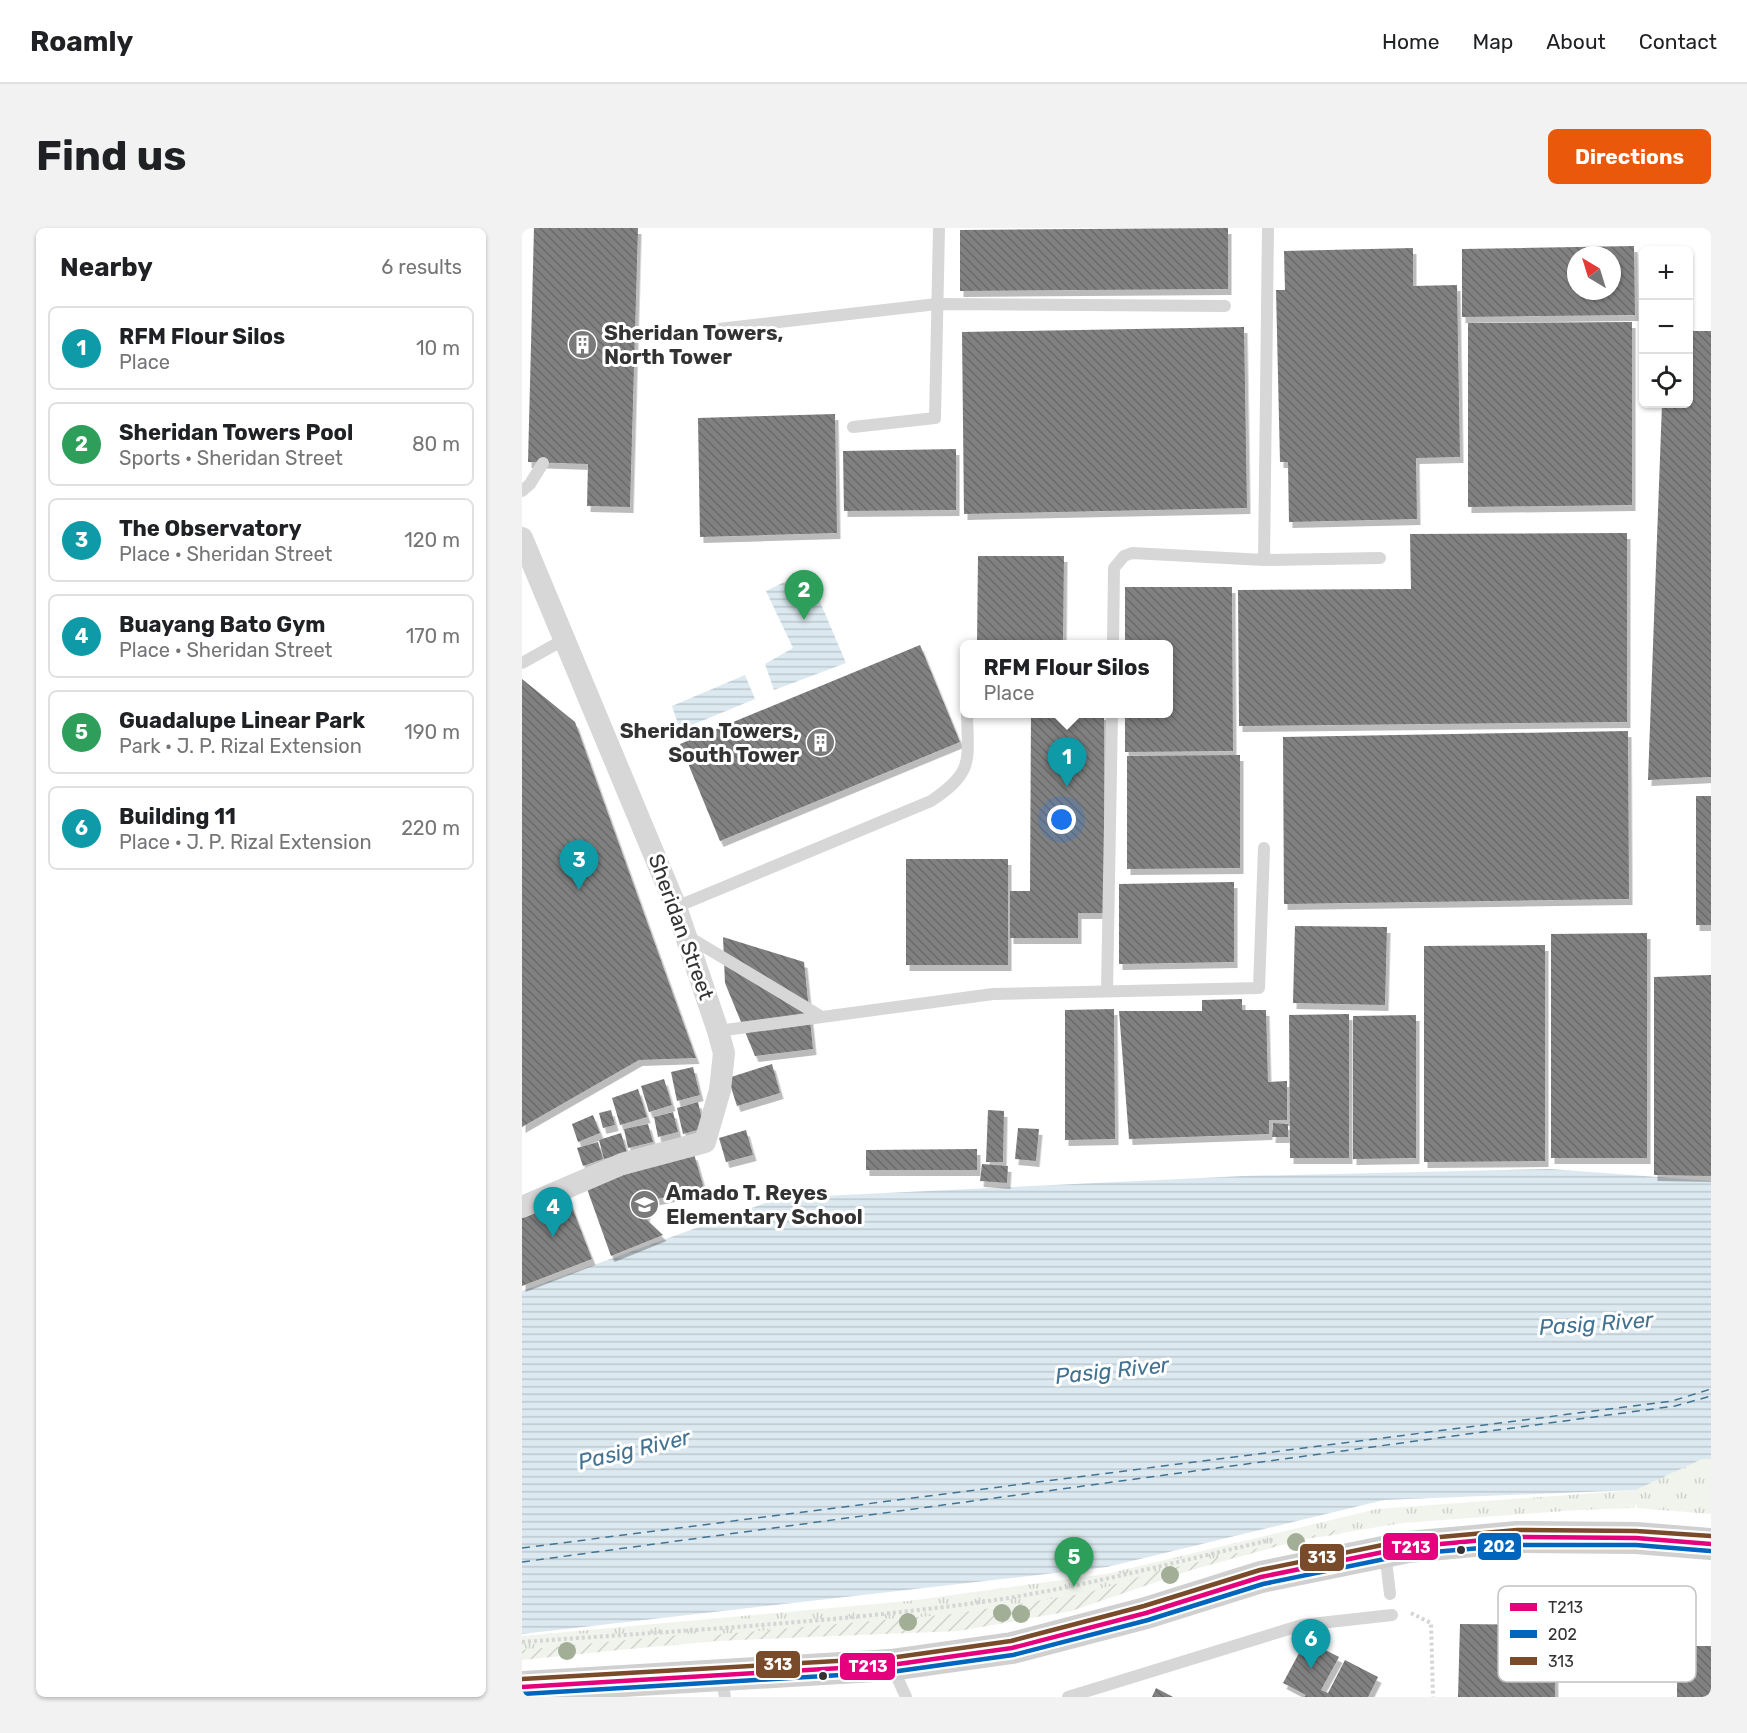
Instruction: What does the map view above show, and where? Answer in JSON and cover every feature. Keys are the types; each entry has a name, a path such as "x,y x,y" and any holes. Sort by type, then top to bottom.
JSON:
{"main road":[{"path":"522,1687 723,1686 1012,1648 1146,1612 1261,1577 1385,1551 1517,1537 1636,1538 1711,1544"}],"street":[{"name":"Sheridan Street","path":"522,538 676,907 724,1053 720,1090 705,1142 622,1164 522,1207"}],"lane":[{"path":"853,427 935,418 939,228"},
{"path":"1264,560 1268,228"},
{"path":"710,330 937,304 1225,306"},
{"path":"522,491 530,484 543,463"},
{"path":"1113,640 1114,568 1124,556 1132,553 1264,560 1380,558"},
{"path":"522,663 565,639"},
{"path":"676,907 931,801 961,778 967,768 968,718"},
{"path":"1107,991 1112,718"},
{"path":"718,1031 993,994 1259,988 1264,848"},
{"path":"686,935 820,1016"},
{"path":"1385,1551 1390,1594"},
{"path":"1068,1697 1302,1625 1392,1615"},
{"path":"891,1665 906,1697"}],"path":[{"path":"522,1642 792,1622 983,1601 1072,1585 1275,1539"},
{"path":"1409,1612 1431,1623 1433,1697"}],"green space":[{"path":"1702,1459 1711,1459 1711,1514 1637,1508 1636,1503 1635,1508 1403,1523 1304,1539 1194,1569 1071,1611 522,1658 522,1636 908,1601 1106,1574 1377,1509 1636,1490"},
{"path":"1341,1529 1341,1534 1304,1539 1194,1569 1071,1611 959,1631 713,1641 711,1635 953,1614 1087,1593 1155,1572"},
{"path":"680,1635 678,1644 522,1660 522,1650"}],"water":[{"path":"807,571 846,663 774,690 765,664 793,648 766,591"},
{"path":"745,675 755,699 680,730 672,706"},
{"name":"Pasig River","path":"1551,1169 1711,1181 1711,1459 1702,1459 1636,1490 1384,1500 1107,1567 522,1634 522,1291 779,1198 1243,1176"}],"building":[{"name":"Sheridan Towers, North Tower","path":"534,228 638,228 630,507 587,506 588,464 528,462"},
{"path":"1228,228 1228,289 960,291 960,230"},
{"path":"1621,246 1634,246 1635,315 1462,317 1462,249 1567,247 1567,300 1621,300"},
{"path":"1413,248 1413,286 1457,285 1460,457 1416,458 1417,519 1289,522 1288,462 1280,462 1276,290 1285,290 1284,251"},
{"path":"1632,322 1632,505 1468,507 1468,323"},
{"path":"1244,327 1247,508 964,514 962,332"},
{"path":"1693,331 1711,331 1711,777 1648,780 1662,408 1693,408"},
{"path":"835,414 837,533 700,537 698,418"},
{"path":"956,449 956,510 844,511 843,451"},
{"path":"1627,533 1627,722 1239,726 1238,590 1411,589 1410,534"},
{"path":"978,556 1064,556 1063,640 977,640"},
{"path":"1125,587 1232,587 1233,751 1125,752 1125,718 1173,718 1173,640 1125,640"},
{"name":"Sheridan Towers, South Tower","path":"920,645 960,742 720,841 680,744"},
{"path":"522,679 575,722 696,1058 639,1060 522,1127"},
{"path":"1031,718 1104,718 1104,913 1078,913 1078,938 1010,938 1010,891 1030,891"},
{"path":"1628,731 1629,899 1284,904 1283,737"},
{"path":"1240,755 1240,868 1127,869 1127,756"},
{"path":"1696,796 1711,796 1711,925 1696,925"},
{"path":"906,859 1008,859 1008,965 906,965"},
{"path":"1234,882 1234,962 1119,964 1119,884"},
{"path":"1295,926 1387,927 1385,1005 1293,1003"},
{"path":"1647,933 1647,1158 1551,1158 1551,934"},
{"path":"723,937 804,962 813,1049 755,1056 725,983"},
{"path":"1545,945 1545,1161 1424,1162 1424,946"},
{"path":"1711,975 1711,1176 1654,1175 1654,977"},
{"path":"1242,999 1242,1010 1266,1010 1268,1082 1287,1081 1287,1120 1269,1120 1269,1134 1129,1139 1119,1011 1202,1011 1202,1000"},
{"path":"1114,1009 1115,1139 1065,1140 1065,1010"},
{"path":"1349,1014 1349,1158 1290,1158 1289,1015"},
{"path":"1416,1015 1416,1158 1353,1159 1353,1016"},
{"path":"772,1064 780,1093 737,1106 728,1078"},
{"path":"693,1067 700,1095 677,1101 671,1072"},
{"path":"664,1079 672,1105 649,1112 641,1086"},
{"path":"638,1089 647,1117 620,1125 612,1098"},
{"path":"698,1102 704,1128 683,1134 677,1108"},
{"path":"611,1110 615,1125 603,1128 599,1113"},
{"path":"988,1110 1004,1111 1003,1162 986,1162"},
{"path":"673,1112 678,1132 658,1137 654,1117"},
{"path":"593,1115 600,1133 578,1142 572,1124"},
{"path":"1273,1123 1288,1124 1288,1137 1272,1137"},
{"path":"648,1124 653,1142 628,1148 624,1129"},
{"path":"1018,1128 1039,1129 1036,1161 1015,1159"},
{"path":"746,1130 753,1155 726,1162 719,1138"},
{"path":"621,1133 627,1153 604,1159 599,1140"},
{"path":"598,1142 603,1159 583,1166 577,1148"},
{"path":"977,1149 977,1170 866,1170 866,1150"},
{"path":"694,1154 704,1189 648,1201 646,1219 663,1235 611,1256 586,1186"},
{"path":"982,1164 1008,1166 1007,1183 980,1181"},
{"path":"568,1197 592,1259 522,1286 522,1215"},
{"path":"1460,1624 1498,1624 1498,1682 1555,1682 1555,1697 1458,1697"},
{"path":"1306,1640 1339,1657 1321,1690 1328,1693 1345,1660 1378,1677 1368,1697 1304,1697 1306,1695 1283,1683"},
{"path":"1696,1646 1711,1646 1711,1697 1677,1697 1677,1682 1696,1682"},
{"path":"1156,1688 1173,1697 1152,1697"}],"ferry route":[{"path":"522,1548 1672,1401 1711,1389"},
{"path":"522,1562 1675,1406 1711,1396"}],"transit line":[{"name":"313","path":"522,1679 890,1658 1011,1641 1144,1606 1260,1570 1407,1540 1517,1530 1636,1531 1711,1536"},
{"name":"T213","path":"522,1687 891,1665 1012,1648 1146,1613 1261,1577 1408,1547 1517,1537 1636,1538 1711,1544"},
{"name":"202","path":"522,1694 891,1672 1013,1655 1148,1620 1263,1584 1409,1554 1517,1545 1636,1545 1710,1551"}],"place":[{"name":"Sheridan Towers, North Tower","path":"583,345"},
{"name":"Sheridan Towers Pool","path":"804,620"},
{"name":"Sheridan Towers, South Tower","path":"820,743"},
{"name":"RFM Flour Silos","path":"1067,787"},
{"name":"The Observatory","path":"579,890"},
{"name":"Amado T. Reyes Elementary School","path":"645,1205"},
{"name":"Buayang Bato Gym","path":"553,1237"},
{"name":"Guadalupe Linear Park","path":"1074,1587"},
{"name":"Building 11","path":"1311,1669"}]}
